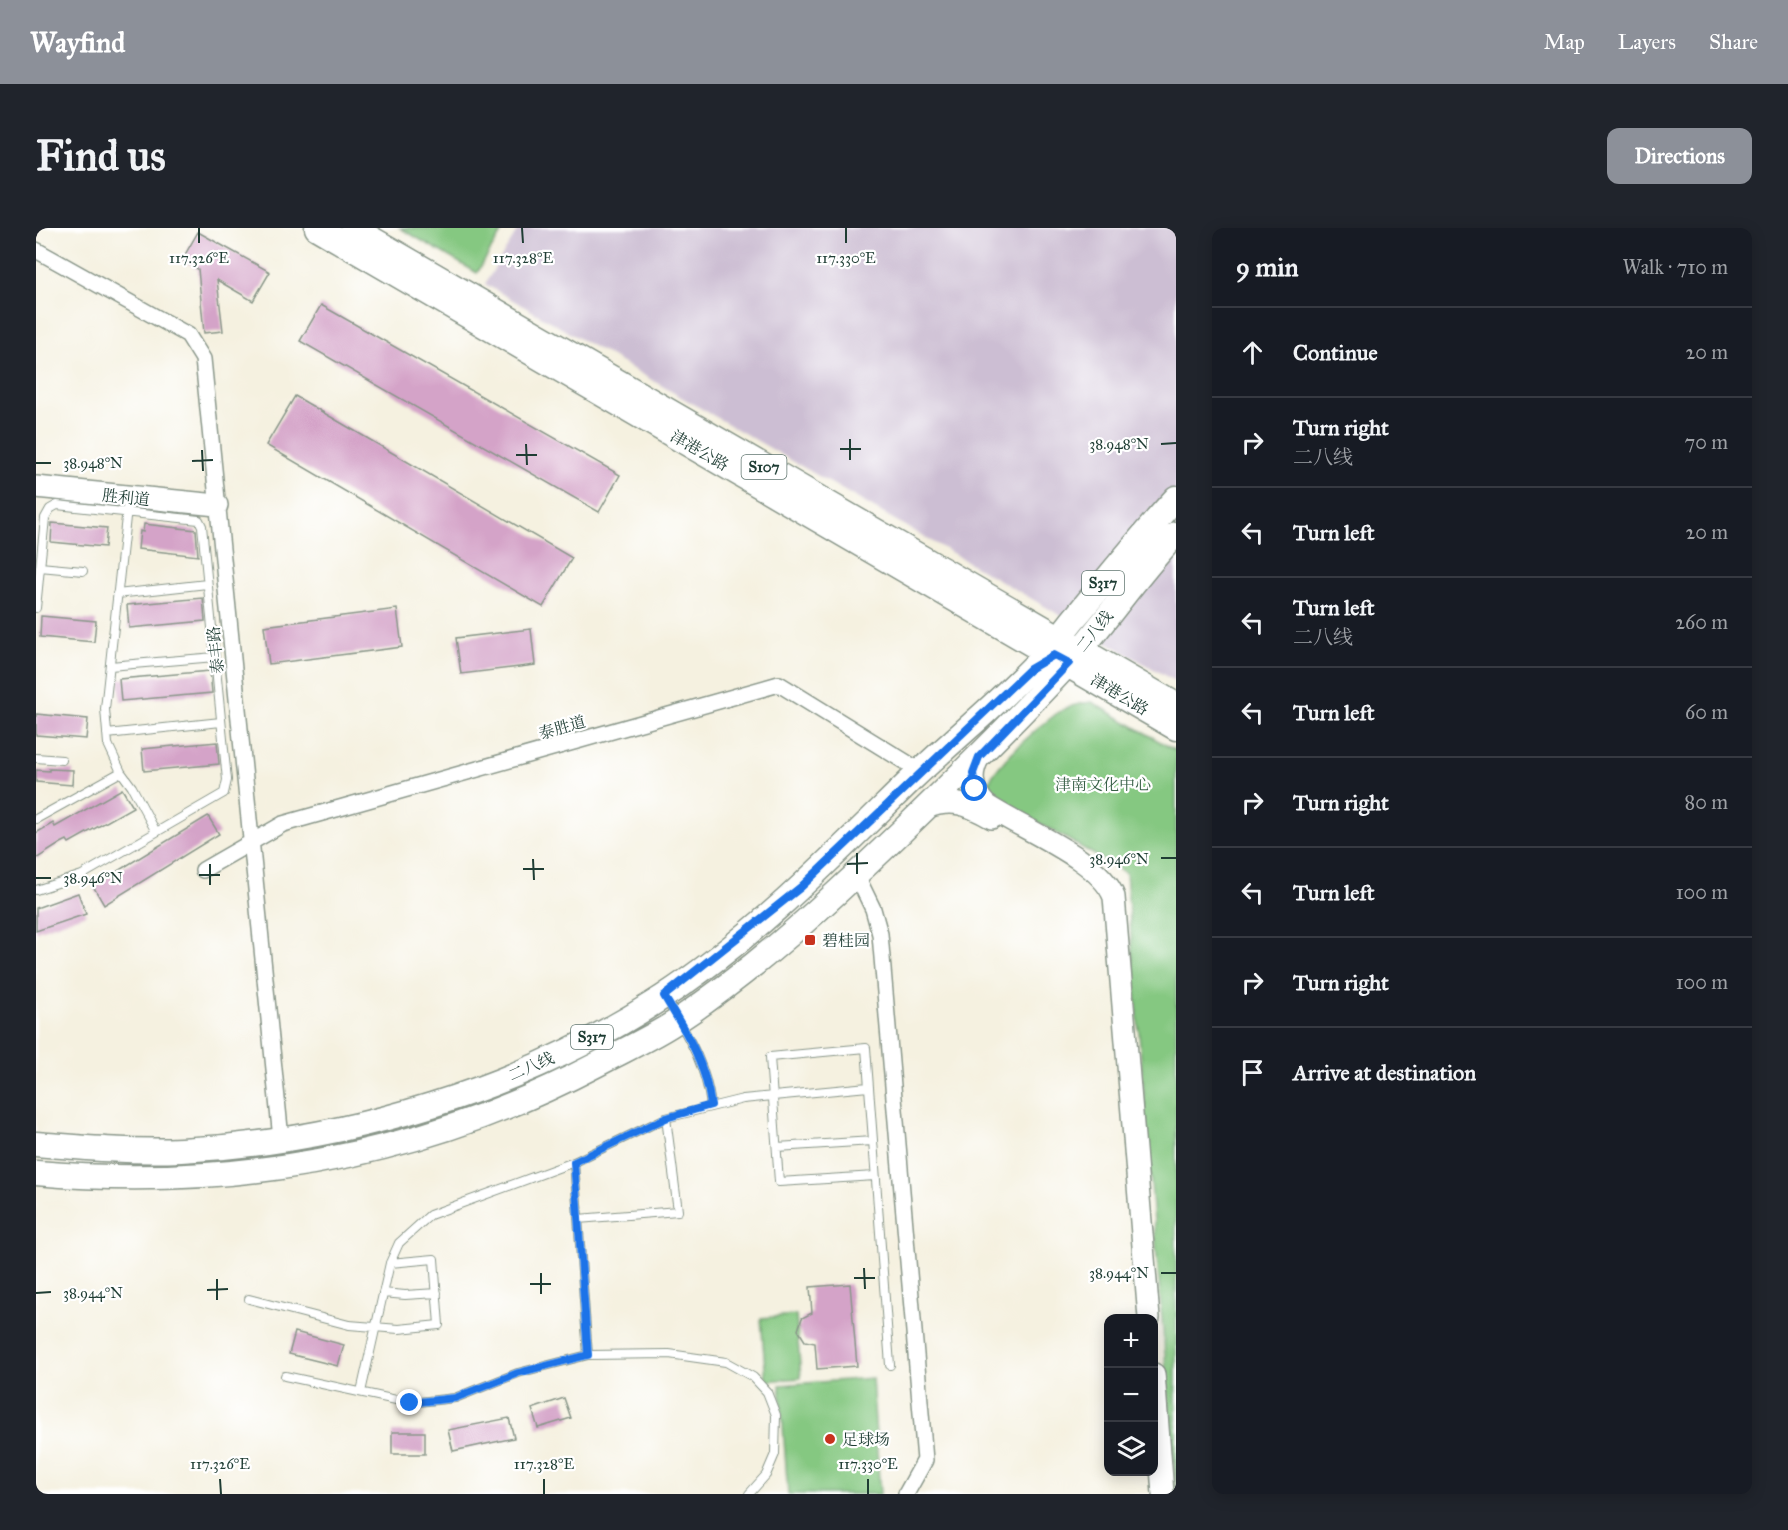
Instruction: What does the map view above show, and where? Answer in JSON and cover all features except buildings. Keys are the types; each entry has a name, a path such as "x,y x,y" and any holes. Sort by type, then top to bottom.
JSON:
{"main road":[{"name":"津港公路","path":"317,228 1064,653 1176,705"},
{"name":"津港公路","path":"353,228 1064,653 1108,687 1176,728"},
{"name":"二八线","path":"36,1173 115,1178 210,1177 280,1169 342,1158 443,1130 501,1109 564,1082 678,1020 762,958 856,874 979,757 1064,653 1176,498"},
{"name":"二八线","path":"36,1144 96,1149 180,1150 281,1139 387,1117 495,1081 581,1043 664,996 801,887 920,771 1030,669 1064,653 1176,534"},
{"path":"1064,653 1176,712"},
{"path":"979,757 1002,740 1063,685 1082,681 1108,687"}],"street":[{"name":"泰丰路","path":"36,250 188,335 203,359 281,1139"},
{"name":"胜利道","path":"36,480 128,499"},
{"name":"胜利道","path":"36,488 128,499 216,501"},
{"name":"泰胜道","path":"203,870 283,824 779,684 920,771"},
{"path":"979,757 975,765 973,781 979,797 986,805 1087,865 1105,880 1114,897 1149,1314"},
{"path":"925,808 952,801 972,806 1086,872 1101,888 1107,906 1141,1314"},
{"path":"856,874 873,909 880,934 925,1460 906,1494"},
{"path":"1158,1422 1163,1494"},
{"path":"1152,1476 1154,1494"}],"lane":[{"path":"128,499 105,709 107,734 121,772 132,786 156,832"},
{"path":"36,608 45,518 50,509 57,505 128,499 199,520 202,526 227,780 224,793 82,875 36,890"},
{"path":"40,567 83,571"},
{"path":"117,594 207,584"},
{"path":"110,666 215,657"},
{"path":"107,734 221,722"},
{"path":"36,758 62,760"},
{"path":"36,819 121,772"},
{"path":"664,996 707,1077 711,1105"},
{"path":"875,1176 779,1182 770,1057 866,1048 890,1365"},
{"path":"361,1392 390,1263 399,1243 430,1215 574,1162 666,1118 711,1105 773,1096 868,1087"},
{"path":"578,1218 678,1211 666,1118"},
{"path":"777,1147 873,1141"},
{"path":"574,1162 588,1355"},
{"path":"249,1299 350,1325 399,1329 439,1325 434,1259 390,1263"},
{"path":"383,1293 405,1295 436,1293"},
{"path":"285,1376 410,1403 455,1398 518,1373 588,1355 660,1354 701,1357 726,1362 753,1377 767,1392 776,1415 778,1434 775,1454 766,1475 749,1494"}],"shaded area":[{"path":"519,228 1176,228 1176,682 485,284"}],"green space":[{"path":"400,228 504,228 477,273"},
{"name":"津南文化中心","path":"1092,702 1176,751 1176,1494 1126,873 996,798 989,782 1010,755 1048,720 1069,707"},
{"path":"796,1315 801,1378 766,1381 761,1318"},
{"name":"足球场","path":"872,1378 880,1494 788,1494 780,1385"}],"place":[{"name":"碧桂园","path":"810,940"},
{"name":"足球场","path":"830,1439"}],"route":[{"path":"410,1403 455,1398 518,1373 588,1355 574,1162 666,1118 711,1105 707,1077 693,1044 664,996 733,944 801,887 920,771 1030,669 1054,655 1069,663 979,757 973,773 975,789"}]}
